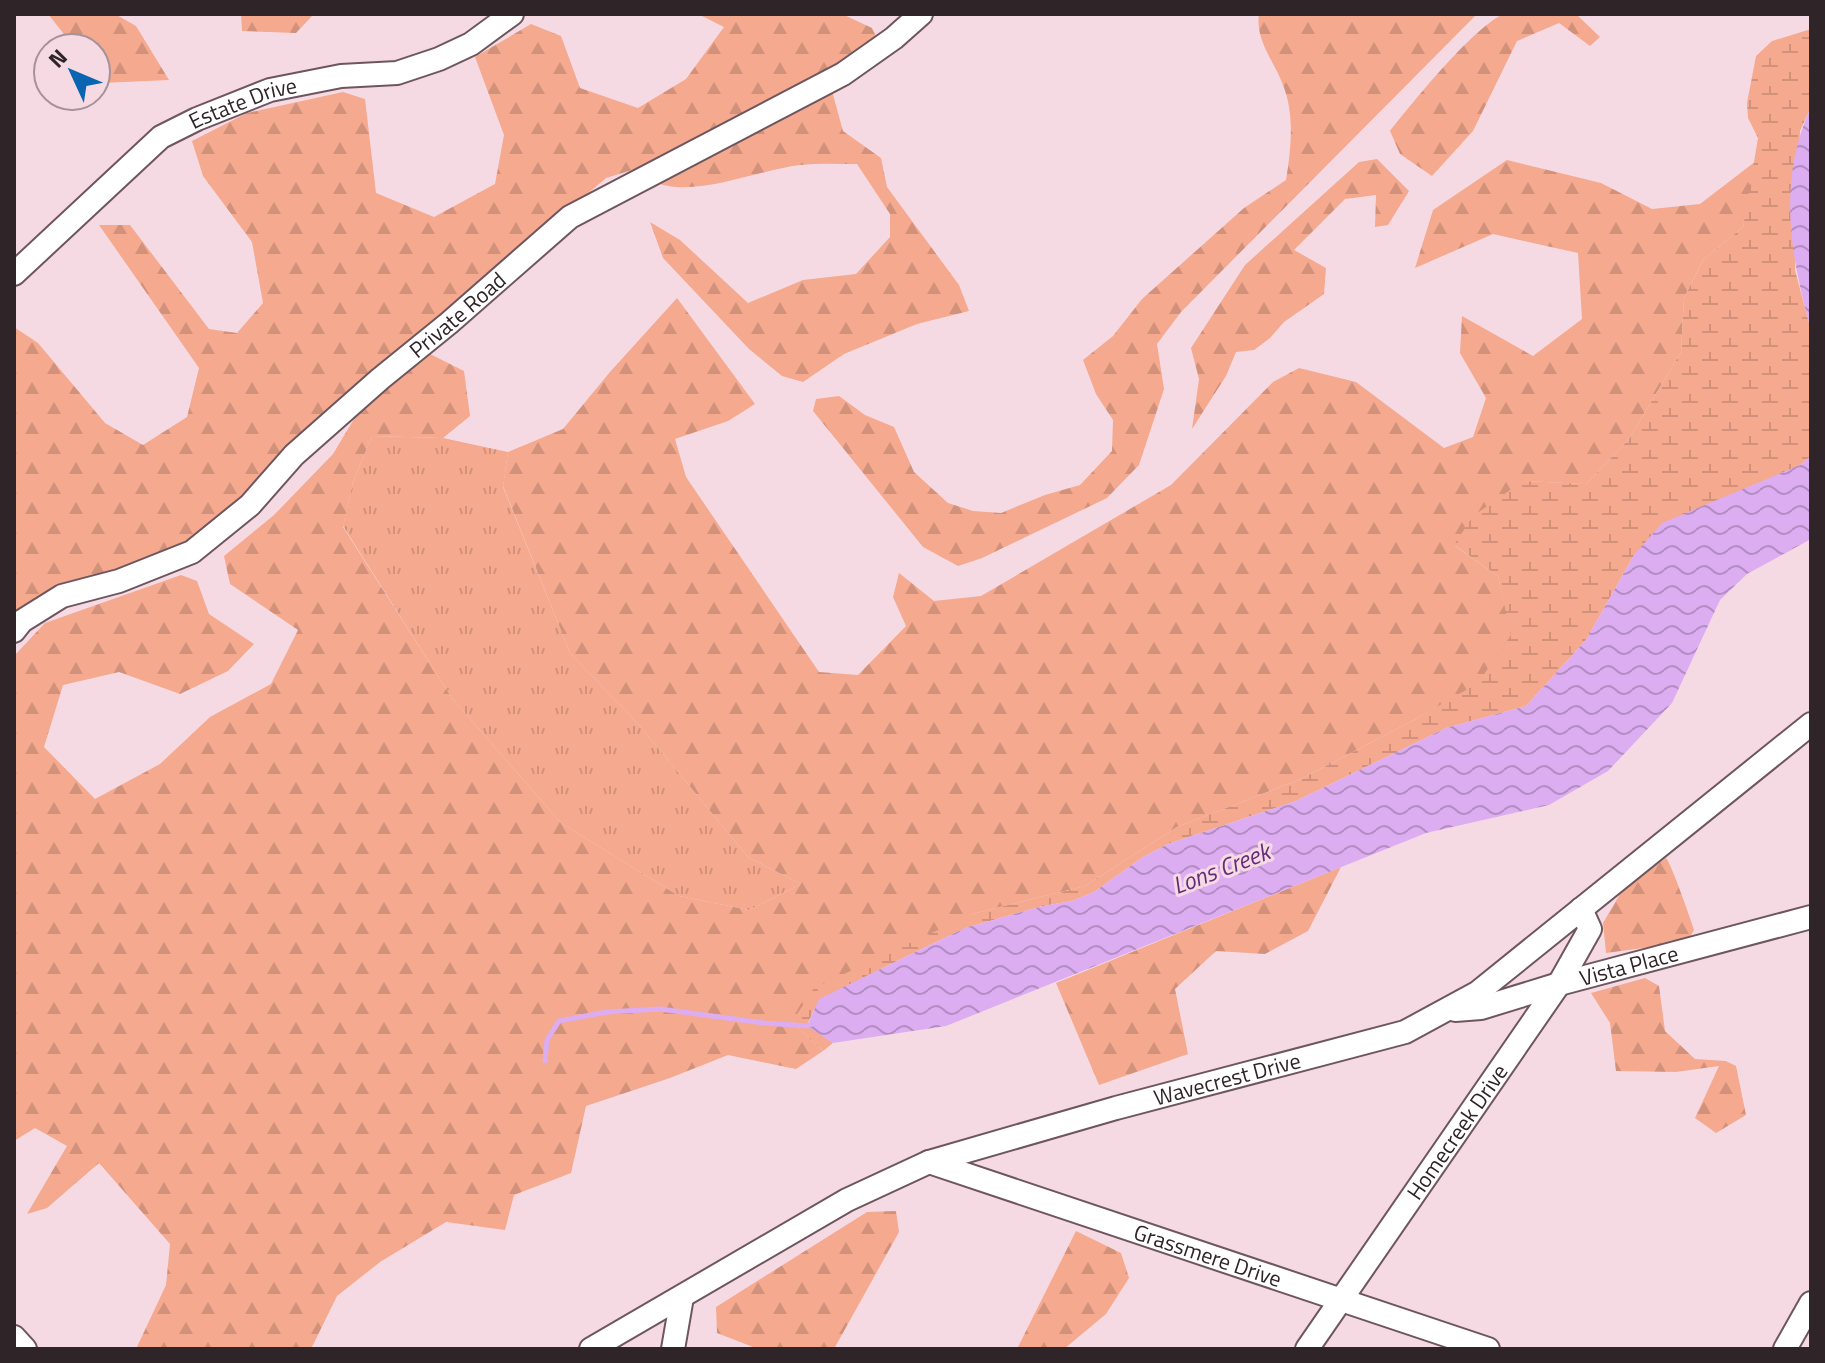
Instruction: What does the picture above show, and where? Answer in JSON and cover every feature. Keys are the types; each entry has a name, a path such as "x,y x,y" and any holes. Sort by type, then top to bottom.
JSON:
{"street":[{"name":"Estate Drive","path":"14,274 161,137 210,113 270,90 341,76 397,73 439,59 471,44 512,14"},
{"name":"Private Road","path":"14,631 22,621 62,596 119,581 192,552 250,505 294,455 369,388 570,217 843,74 894,38 921,14"},
{"name":"Wavecrest Drive","path":"591,1349 847,1200 929,1162 1116,1108 1405,1032 1477,993 1811,724"},
{"name":"Homecreek Drive","path":"1307,1349 1559,984 1590,929 1581,909"},
{"name":"Vista Place","path":"1446,1010 1481,1008 1559,984 1811,917"},
{"name":"Grassmere Drive","path":"929,1162 1488,1349"},
{"path":"673,1349 682,1297"},
{"path":"1785,1349 1811,1303"},
{"path":"14,1337 25,1349"}],"green space":[{"path":"48,14 115,14 136,26 169,80 112,83 112,32 62,32"},
{"path":"241,14 314,14 296,33 242,31"},
{"path":"698,14 842,14 872,28 876,36 858,52 658,162 606,178 290,446 226,517 192,542 14,623 14,327 38,343 105,423 143,445 187,417 199,368 99,225 130,225 209,329 237,333 263,303 252,242 203,176 192,141 247,113 343,92 365,99 376,193 434,217 495,184 504,135 475,57 531,24 561,36 580,88 638,108 686,79 724,27"},
{"path":"1259,14 1477,14 1181,312 1157,344 1164,389 1139,465 1107,498 982,558 958,566 923,547 813,411 816,399 839,396 865,415 894,427 914,472 948,503 973,511 1001,513 1080,485 1112,451 1113,420 1096,394 1083,360 1113,336 1142,299 1244,208 1286,180 1291,120 1283,85 1262,42"},
{"path":"1503,14 1576,14 1600,37 1590,46 1559,23 1517,41 1473,131 1432,176 1400,154 1390,131 1459,51"},
{"path":"1811,29 1811,107 1800,131 1795,270 1811,330 1811,456 1800,465 1634,555 1586,640 1526,706 1446,728 1296,801 1168,844 1143,857 1094,892 1072,901 965,928 819,999 807,1025 833,1043 823,1051 792,1022 814,988 972,914 1085,886 1177,827 1301,779 1478,683 1511,635 1498,576 1454,545 1473,516 1523,481 1586,484 1629,439 1681,352 1684,298 1703,260 1743,227 1758,138 1748,118 1747,103 1756,56 1772,41"},
{"path":"832,91 843,131 881,158 887,187 959,285 969,311 917,324 844,354 803,382 782,376 749,349 663,258 650,222 680,240 748,303 803,280 856,274 890,237 890,214 857,164 800,165 705,186 668,186 652,181"},
{"path":"1377,159 1409,191 1388,225 1375,227 1376,195 1345,199 1294,250 1326,268 1324,294 1284,322 1254,350 1236,352 1226,376 1192,429 1199,379 1191,348 1245,265 1359,162"},
{"path":"1507,160 1601,183 1652,209 1700,204 1756,161 1743,227 1703,260 1684,298 1681,352 1629,439 1586,484 1523,481 1455,546 1498,576 1512,636 1478,684 1301,779 1177,827 1085,886 972,914 792,1022 823,1051 796,1069 728,1055 586,1106 571,1173 514,1195 505,1230 446,1222 380,1262 337,1296 311,1349 136,1349 166,1285 170,1244 99,1163 47,1208 27,1214 67,1146 35,1128 14,1141 14,656 45,623 181,575 197,581 209,614 254,644 228,671 180,694 119,672 63,685 44,747 95,799 160,764 210,717 271,684 298,630 230,584 224,556 274,515 333,454 357,414 428,353 464,371 470,416 443,438 372,436 353,482 343,527 452,698 561,823 679,896 749,910 801,884 748,857 640,726 570,653 503,486 508,452 563,429 677,298 755,404 728,421 675,439 686,477 819,672 858,675 906,626 893,597 899,573 934,601 981,596 1171,485 1273,382 1299,368 1356,382 1444,448 1473,437 1486,398 1460,353 1462,316 1533,356 1582,319 1578,253 1493,234 1415,268 1433,210"},
{"path":"372,436 443,438 508,452 503,487 570,653 640,726 748,857 801,884 749,910 679,896 561,823 452,698 343,526 353,482"},
{"path":"1666,858 1694,930 1687,942 1606,953 1603,923 1623,889"},
{"path":"1341,867 1308,931 1265,954 1216,951 1175,989 1188,1054 1099,1085 1056,983"},
{"path":"1645,978 1659,986 1665,1031 1695,1059 1726,1061 1736,1066 1746,1115 1716,1133 1695,1118 1719,1066 1676,1072 1616,1071 1610,1023 1591,993"},
{"path":"896,1211 899,1232 834,1349 758,1349 717,1333 716,1307 867,1212"},
{"path":"1076,1231 1121,1253 1129,1278 1106,1314 1064,1349 1017,1349"}],"water":[{"path":"1811,107 1811,330 1797,274 1790,218 1794,162"},
{"path":"1811,456 1811,539 1747,574 1720,600 1672,703 1608,771 1549,805 1426,833 946,1026 833,1043 807,1026 819,999 965,928 1072,901 1094,892 1143,857 1168,844 1296,801 1446,728 1526,706 1586,640 1634,555 1662,523 1800,465"}],"waterway":[{"name":"Lons Creek","path":"545,1061 547,1040 559,1021 607,1012 660,1009 764,1023 812,1024"}]}
